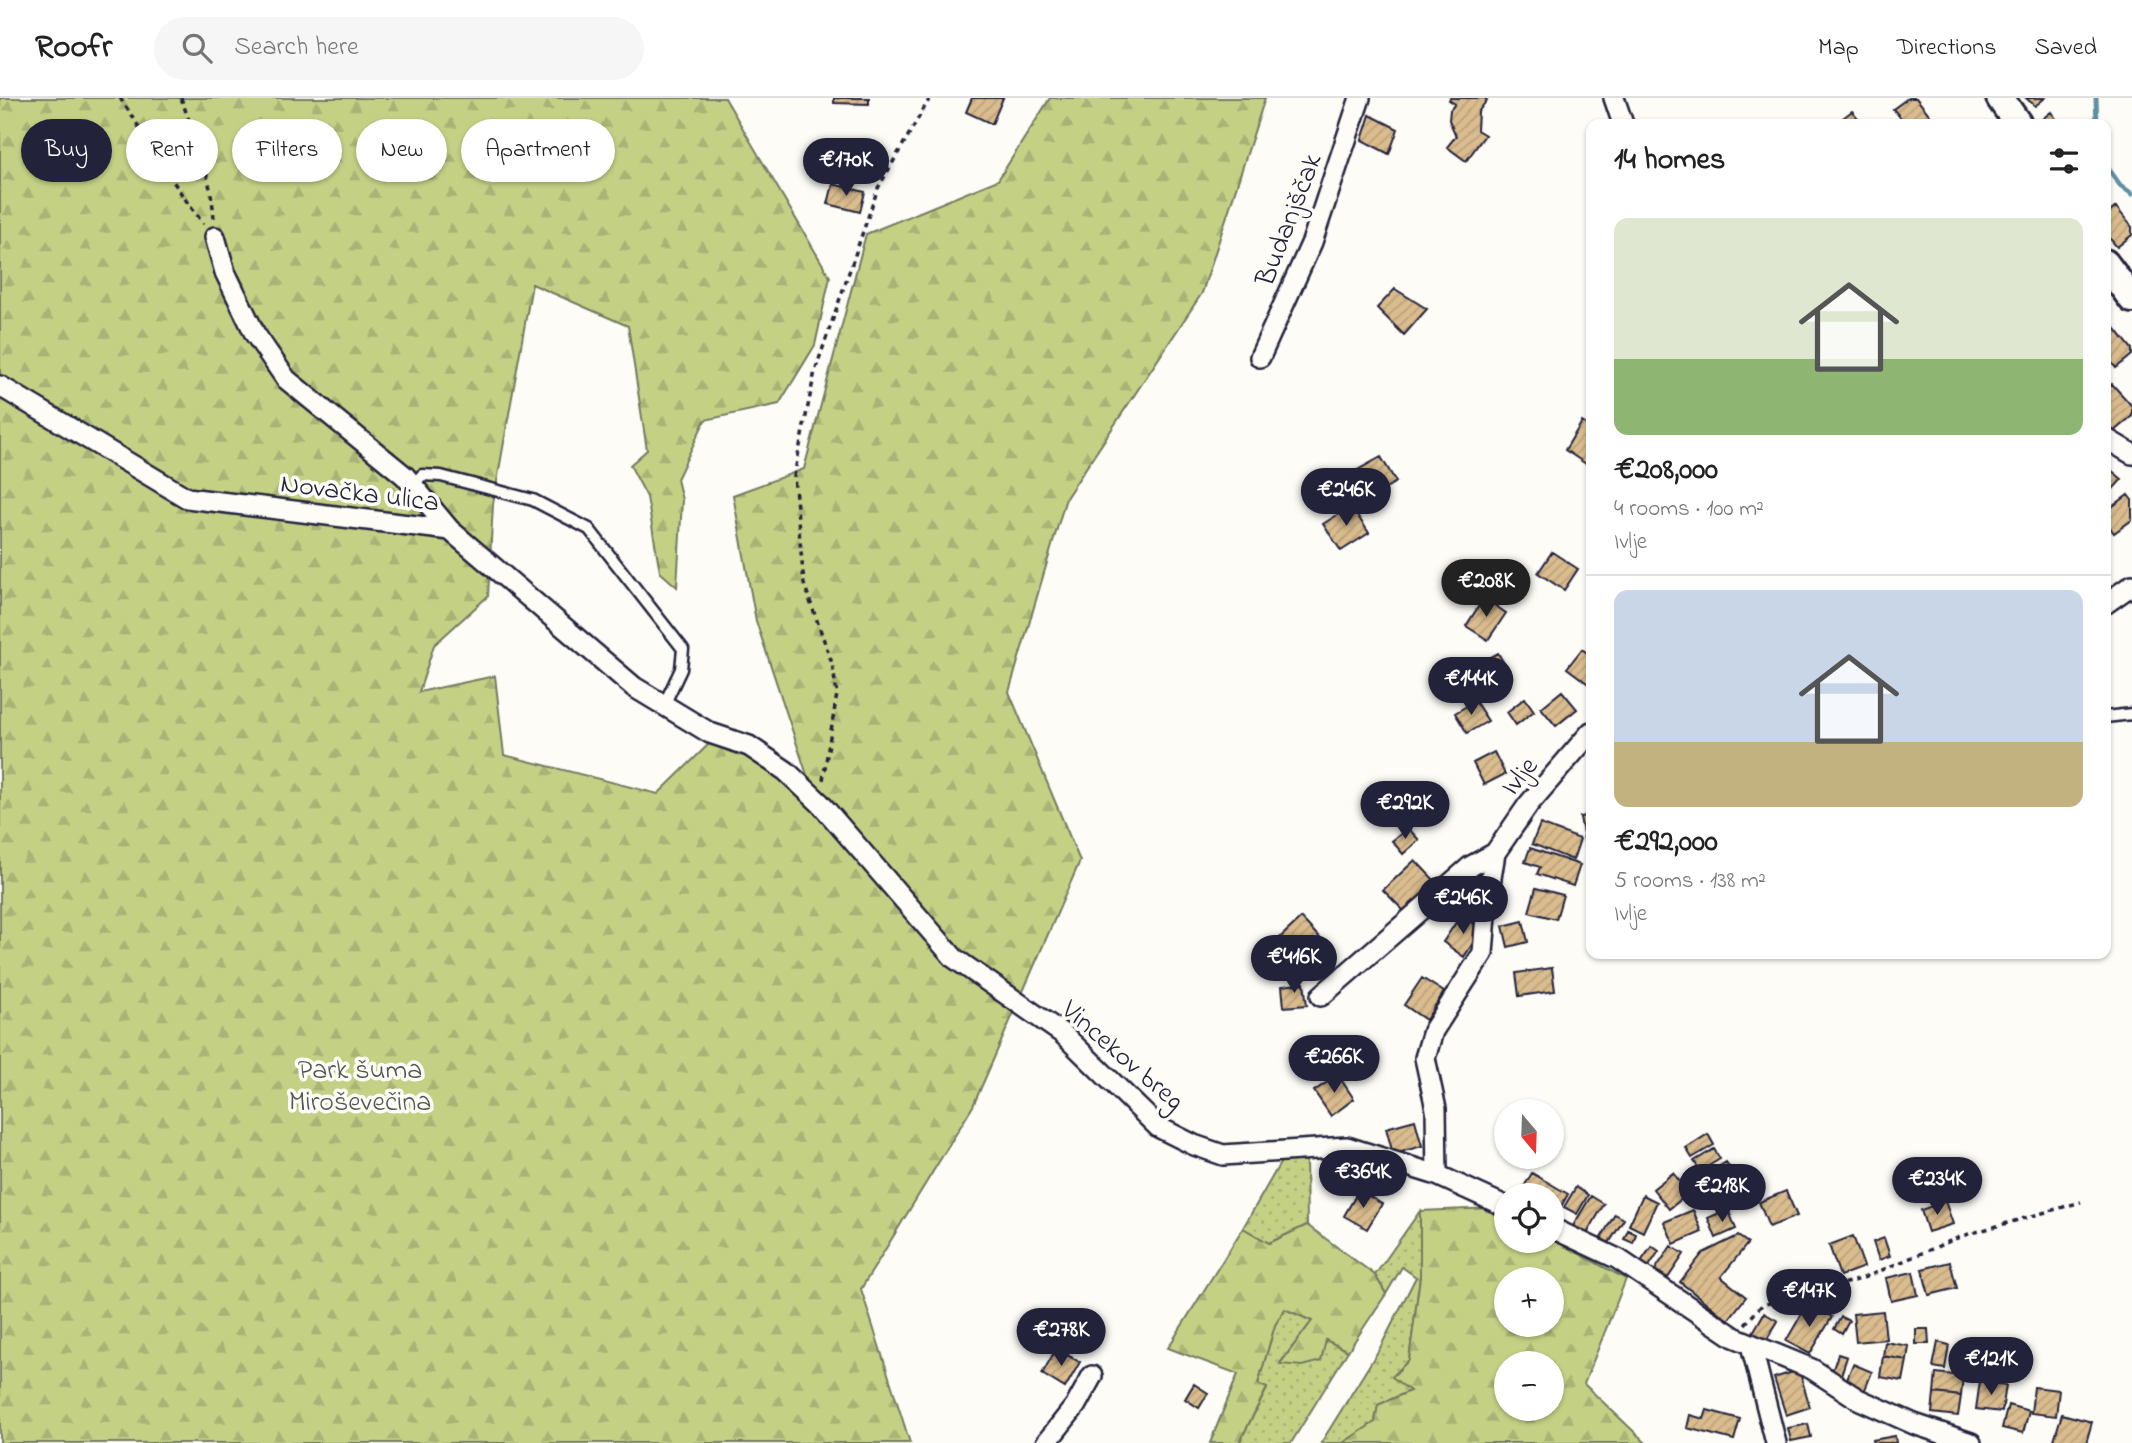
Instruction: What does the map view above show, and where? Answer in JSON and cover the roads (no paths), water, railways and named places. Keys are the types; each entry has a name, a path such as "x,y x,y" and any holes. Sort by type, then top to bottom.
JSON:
{"street":[{"name":"Budanjščak","path":"1260,357 1312,242 1360,98"},
{"path":"1614,98 1621,119"},
{"path":"2000,98 2015,119"},
{"path":"215,237 225,272 255,334 286,379 405,476 450,530"},
{"path":"2111,271 2132,299"},
{"name":"Novačka ulica","path":"0,386 187,498 450,530 624,678 710,733 749,746 786,771 820,803"},
{"path":"2111,442 2132,454"},
{"path":"2111,601 2127,592"},
{"name":"Ivlje","path":"1437,1175 1436,1109 1425,1058 1433,1031 1483,953 1487,903 1496,853 1528,805 1586,738"},
{"name":"Vincekov breg","path":"820,803 954,958 1063,1034 1158,1127 1194,1145 1223,1155 1347,1147 1437,1175 1494,1201"},
{"path":"1321,996 1471,866 1496,853"},
{"path":"1564,1234 1618,1259 1743,1341 1812,1369 1858,1399 1914,1424 1971,1443"},
{"path":"1743,1341 1776,1443"},
{"path":"1046,1443 1076,1405 1092,1376"}],"lane":[{"path":"414,486 422,475 441,476 533,500 589,529 683,649 681,669 664,705"},
{"path":"2111,716 2132,714"}],"waterway":[{"path":"2096,98 2097,119"},
{"path":"2111,172 2120,185 2132,194"}],"park label":[{"name":"Park šuma Miroševečina","path":"360,1084"}]}
